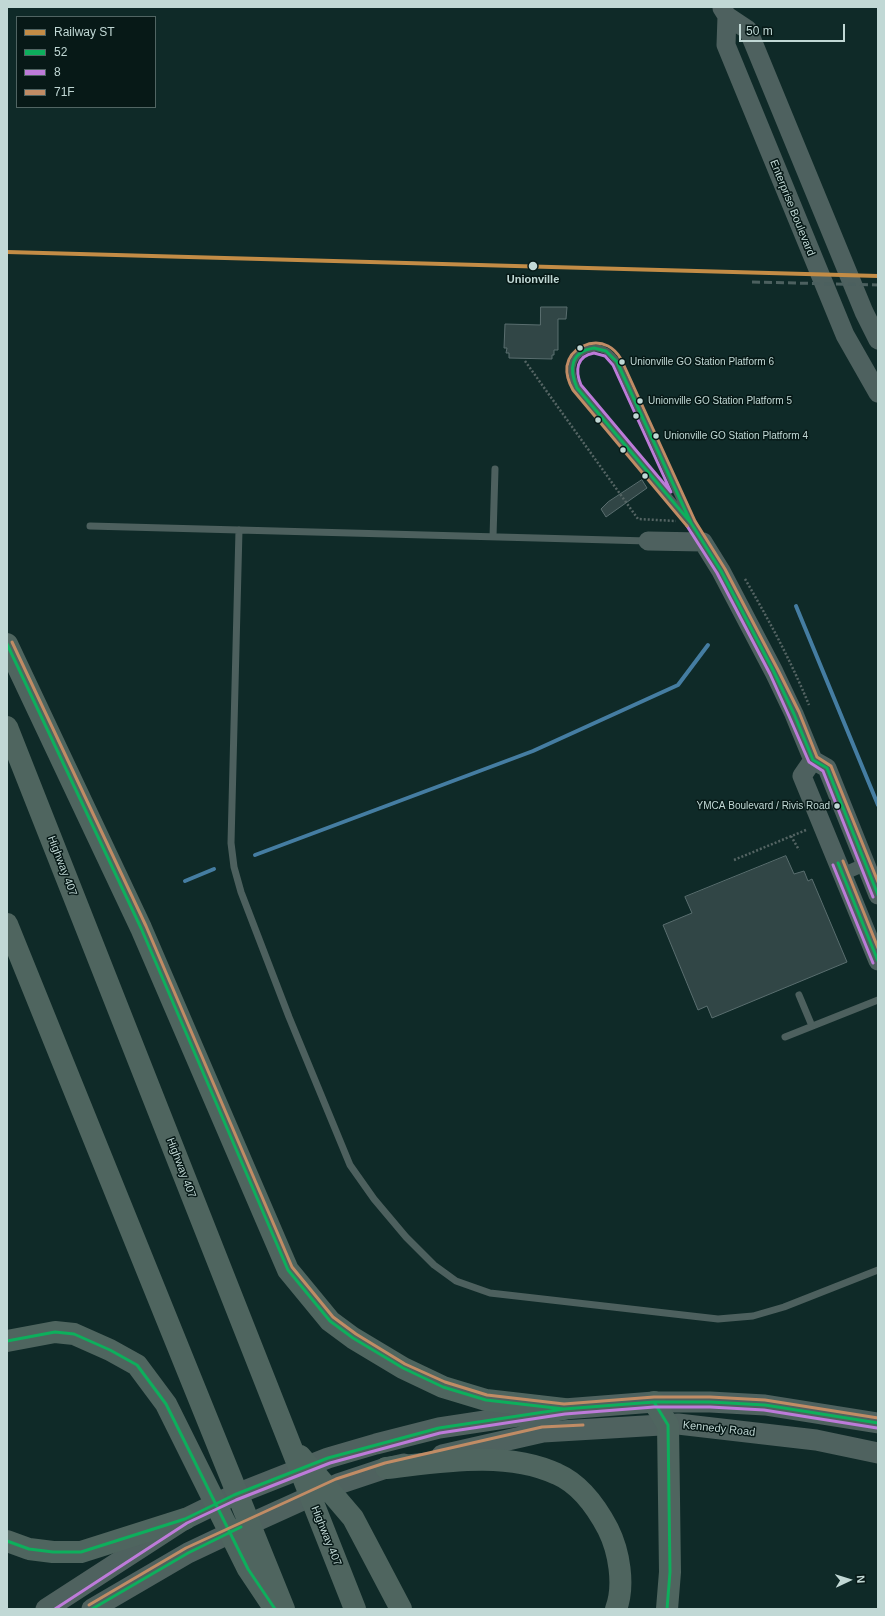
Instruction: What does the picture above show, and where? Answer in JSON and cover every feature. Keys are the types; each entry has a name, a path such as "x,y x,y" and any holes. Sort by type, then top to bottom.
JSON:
{"highway":[{"path":"7,644 141,928 288,1270 330,1321 353,1338 403,1368 443,1387 486,1400 564,1409"},
{"name":"Highway 407","path":"7,726 355,1609"},
{"path":"7,924 284,1609"},
{"path":"7,1341 56,1332 74,1334 110,1350 137,1365 166,1404 248,1569 275,1609"},
{"path":"654,1402 668,1425 670,1572 667,1609"},
{"path":"288,1442 353,1518 401,1609"},
{"path":"386,1468 470,1460 517,1462 559,1474 575,1486 599,1511 615,1542 620,1576 618,1603 616,1609"},
{"path":"7,1541 29,1549 53,1552 80,1552 185,1519"}],"main road":[{"name":"Enterprise Boulevard","path":"724,12 748,30 864,312 878,340"},
{"name":"Enterprise Boulevard","path":"724,12 726,45 845,335 878,394"},
{"path":"648,541 703,542 721,571 774,672 794,714 813,760 827,768 872,862 878,895"},
{"path":"813,760 802,776 878,961"},
{"path":"46,1609 185,1519 234,1496 328,1458 439,1428 564,1409 654,1402 710,1402 765,1406 878,1423"},
{"name":"Kennedy Road","path":"92,1609 188,1553 243,1526 338,1484 386,1468 543,1432 678,1424 816,1440 878,1453"}],"street":[{"path":"843,874 872,862"}],"lane":[{"path":"691,523 577,388 573,378 572,367 576,357 584,350 593,348 603,349 611,354 617,362 691,523 703,542"},
{"path":"493,537 495,469"},
{"path":"90,526 648,541"},
{"path":"239,530 231,843 234,868 253,924 350,1166 374,1199 406,1237 434,1265 456,1281 490,1293 718,1319 753,1316 784,1307 878,1270"},
{"path":"799,995 812,1026"},
{"path":"785,1037 878,1000"}],"path":[{"path":"734,860 806,830"},
{"path":"792,836 799,850"}],"building":[{"path":"541,307 567,307 566,319 558,319 558,350 554,350 552,359 509,358 509,353 506,353 507,348 504,348 505,324 540,325"},
{"path":"642,480 647,488 606,517 601,509 608,502"},
{"path":"786,856 794,874 804,871 808,881 812,879 847,962 712,1018 707,1006 698,1010 663,925 692,913 685,897"}],"waterway":[{"path":"796,606 878,805"},
{"path":"255,855 533,751 678,685 708,645"},
{"path":"185,881 214,869"}],"railway":[{"path":"752,282 878,285"}],"rail line":[{"name":"ST","path":"7,252 878,276"}],"transit line":[{"name":"71F","path":"687,526 570,385 567,366 572,354 583,346 595,343 608,346 617,353 621,359 695,521 725,569 778,670 799,712 817,757 831,766 878,882"},
{"name":"52","path":"594,348 606,351 617,362 691,523 577,388 573,374 576,357 580,353 594,348"},
{"name":"8","path":"594,353 605,356 613,365 671,492 581,385 578,375 578,365 584,357 594,353"},
{"name":"52","path":"691,523 721,571 774,672 794,714 813,760 827,768 878,895"},
{"name":"8","path":"687,526 717,573 770,674 809,762 823,771 873,897"},
{"name":"71F","path":"12,642 146,926 292,1267 333,1317 356,1334 405,1364 445,1382 487,1395 564,1404 654,1397 710,1397 765,1400 878,1418"},
{"name":"52","path":"7,644 141,928 288,1270 330,1321 353,1338 403,1368 443,1387 486,1400 564,1409"},
{"name":"71F","path":"843,861 878,948"},
{"name":"52","path":"838,863 878,961"},
{"name":"8","path":"833,865 873,963"},
{"name":"52","path":"7,1341 55,1332 74,1334 110,1350 137,1365 166,1404 248,1569 275,1609"},
{"name":"52","path":"654,1402 668,1425 670,1572 667,1609"},
{"name":"52","path":"7,1541 29,1549 53,1552 81,1552 185,1519 234,1495 328,1458 439,1428 564,1409 654,1402 710,1402 765,1405 878,1423"},
{"name":"8","path":"55,1609 187,1523 236,1500 330,1463 440,1433 565,1414 654,1407 710,1407 764,1410 877,1428"},
{"name":"71F","path":"89,1605 186,1548 336,1479 385,1463 542,1427 583,1425"},
{"name":"52","path":"92,1609 188,1553 241,1527"}],"place":[{"name":"Unionville","path":"533,266"},
{"name":"Unionville GO Station Platform 6","path":"622,362"},
{"name":"Unionville GO Station Platform 5","path":"640,401"},
{"name":"Unionville GO Station Platform 4","path":"656,436"},
{"name":"YMCA Boulevard / Rivis Road","path":"837,806"}]}
